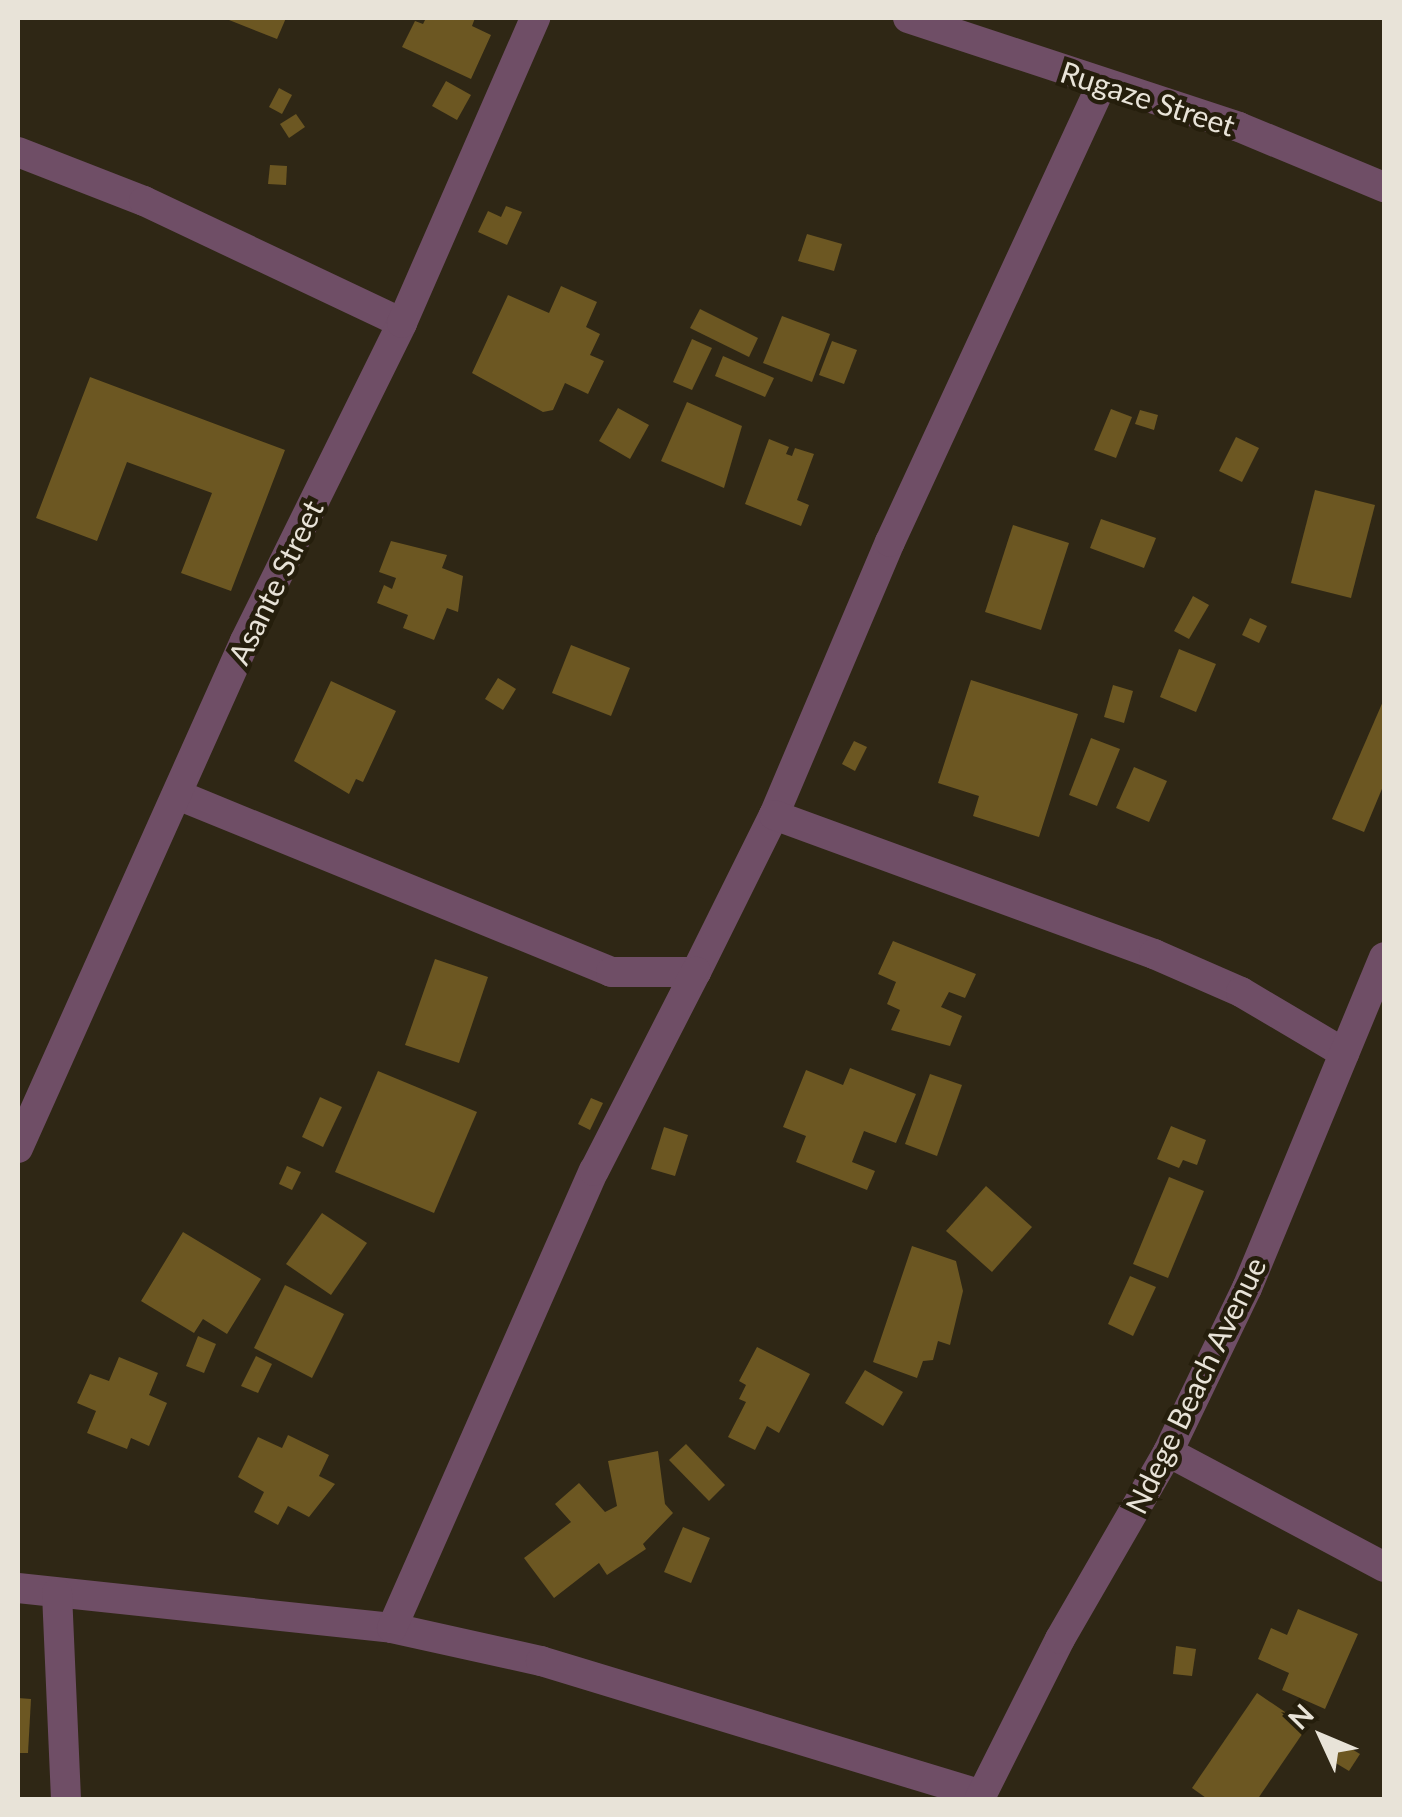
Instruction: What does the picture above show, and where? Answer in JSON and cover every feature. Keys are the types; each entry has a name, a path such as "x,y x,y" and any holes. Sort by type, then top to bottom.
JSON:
{"street":[{"name":"Asante Street","path":"18,1148 244,641 402,323 535,18"},
{"name":"Rugaze Street","path":"908,18 1101,86 1240,126 1384,188"},
{"path":"392,1628 594,1170 774,815 890,542 1101,86"},
{"path":"18,152 232,240 402,323"},
{"path":"178,796 610,972 696,972"},
{"path":"774,815 1154,954 1241,992 1344,1052"},
{"name":"Ndege Beach Avenue","path":"980,1798 1060,1639 1168,1452 1247,1288 1384,956"},
{"path":"1168,1452 1384,1567"},
{"path":"18,1588 392,1628 541,1661 980,1798"},
{"path":"57,1593 66,1800"}],"building":[{"path":"224,18 286,18 277,39"},
{"path":"426,18 475,18 472,26 491,35 471,79 402,47 415,21 423,24"},
{"path":"446,81 471,95 457,120 432,106"},
{"path":"279,88 292,95 282,114 269,107"},
{"path":"296,114 305,127 289,138 280,124"},
{"path":"270,165 287,166 286,185 268,184"},
{"path":"506,206 522,212 507,245 478,232 488,211 501,217"},
{"path":"807,234 842,244 834,271 798,261"},
{"path":"561,286 597,302 586,327 600,334 590,355 604,361 588,394 565,383 553,410 543,412 472,373 508,295 549,313"},
{"path":"700,309 758,338 749,357 690,328"},
{"path":"782,316 830,334 812,382 763,363"},
{"path":"692,339 712,348 692,390 673,382"},
{"path":"832,341 857,350 844,384 819,375"},
{"path":"723,356 774,378 765,397 715,376"},
{"path":"90,377 285,450 231,591 181,573 212,493 127,462 97,541 36,518"},
{"path":"687,402 742,426 724,488 661,461"},
{"path":"618,408 649,425 630,459 599,441"},
{"path":"1111,409 1132,417 1116,458 1094,450"},
{"path":"1140,410 1158,415 1154,430 1135,424"},
{"path":"1236,437 1259,448 1242,482 1219,471"},
{"path":"769,439 789,447 786,454 792,456 795,448 814,454 797,500 809,505 801,526 745,504"},
{"path":"1315,490 1375,505 1351,598 1291,583"},
{"path":"1101,519 1156,538 1144,568 1090,548"},
{"path":"1013,525 1069,543 1041,630 985,612"},
{"path":"391,541 447,555 442,568 463,576 458,612 447,608 434,640 403,628 408,615 377,603 384,585 392,589 396,578 379,572"},
{"path":"1193,596 1209,605 1189,639 1174,631"},
{"path":"1250,618 1267,626 1259,643 1242,635"},
{"path":"571,645 630,668 611,716 552,693"},
{"path":"1179,649 1216,664 1196,712 1160,697"},
{"path":"498,678 516,689 503,710 485,699"},
{"path":"971,680 1078,714 1039,837 973,816 979,796 938,783"},
{"path":"331,681 396,711 363,782 356,779 349,794 294,761"},
{"path":"1113,685 1133,691 1124,723 1104,717"},
{"path":"1384,699 1384,784 1364,832 1332,819"},
{"path":"1091,738 1120,749 1097,806 1069,795"},
{"path":"854,741 867,747 855,771 842,764"},
{"path":"1134,767 1167,781 1149,822 1116,808"},
{"path":"893,941 976,974 965,998 949,992 941,1007 962,1016 950,1046 891,1030 900,1010 887,1004 896,982 878,974"},
{"path":"435,959 488,977 459,1063 405,1045"},
{"path":"850,1068 916,1094 896,1143 864,1131 852,1162 875,1171 867,1190 796,1162 806,1136 783,1127 806,1070 843,1085"},
{"path":"378,1071 477,1112 434,1213 335,1172"},
{"path":"930,1074 962,1085 937,1156 905,1144"},
{"path":"320,1097 342,1107 323,1147 302,1137"},
{"path":"591,1098 603,1103 590,1130 578,1124"},
{"path":"1171,1126 1206,1140 1197,1165 1183,1160 1179,1168 1157,1159"},
{"path":"664,1127 688,1135 675,1176 651,1169"},
{"path":"287,1166 301,1172 292,1190 279,1184"},
{"path":"1169,1177 1204,1191 1168,1278 1133,1264"},
{"path":"986,1186 1032,1227 992,1272 946,1231"},
{"path":"322,1213 367,1243 331,1295 286,1264"},
{"path":"183,1232 261,1279 227,1334 203,1319 194,1333 141,1301"},
{"path":"912,1246 956,1261 963,1291 950,1345 938,1341 933,1360 923,1361 917,1378 873,1362"},
{"path":"1130,1276 1156,1287 1133,1336 1108,1324"},
{"path":"285,1285 344,1314 312,1378 254,1348"},
{"path":"198,1336 216,1344 204,1373 186,1366"},
{"path":"757,1347 810,1374 779,1433 767,1426 755,1450 728,1437 746,1402 739,1399 746,1385 739,1381"},
{"path":"256,1356 272,1364 258,1393 241,1386"},
{"path":"119,1357 158,1373 149,1395 167,1403 149,1446 131,1438 127,1449 87,1433 96,1411 77,1403 90,1374 109,1381"},
{"path":"865,1370 903,1392 883,1426 845,1403"},
{"path":"288,1435 329,1455 319,1476 335,1484 309,1517 288,1506 278,1525 254,1512 264,1492 238,1477 258,1437 282,1448"},
{"path":"686,1444 725,1485 709,1501 669,1460"},
{"path":"658,1451 665,1504 673,1513 643,1544 646,1549 607,1575 599,1563 554,1598 524,1558 571,1522 555,1504 579,1483 605,1512 617,1506 608,1461"},
{"path":"683,1527 710,1538 691,1583 664,1572"},
{"path":"1298,1609 1358,1634 1325,1709 1282,1690 1289,1673 1258,1659 1271,1628 1287,1635"},
{"path":"1176,1646 1196,1649 1192,1676 1173,1674"},
{"path":"1257,1693 1307,1727 1257,1800 1209,1800 1192,1788"},
{"path":"18,1698 31,1699 28,1753 18,1753"},
{"path":"1340,1742 1360,1754 1349,1771 1329,1759"}]}
